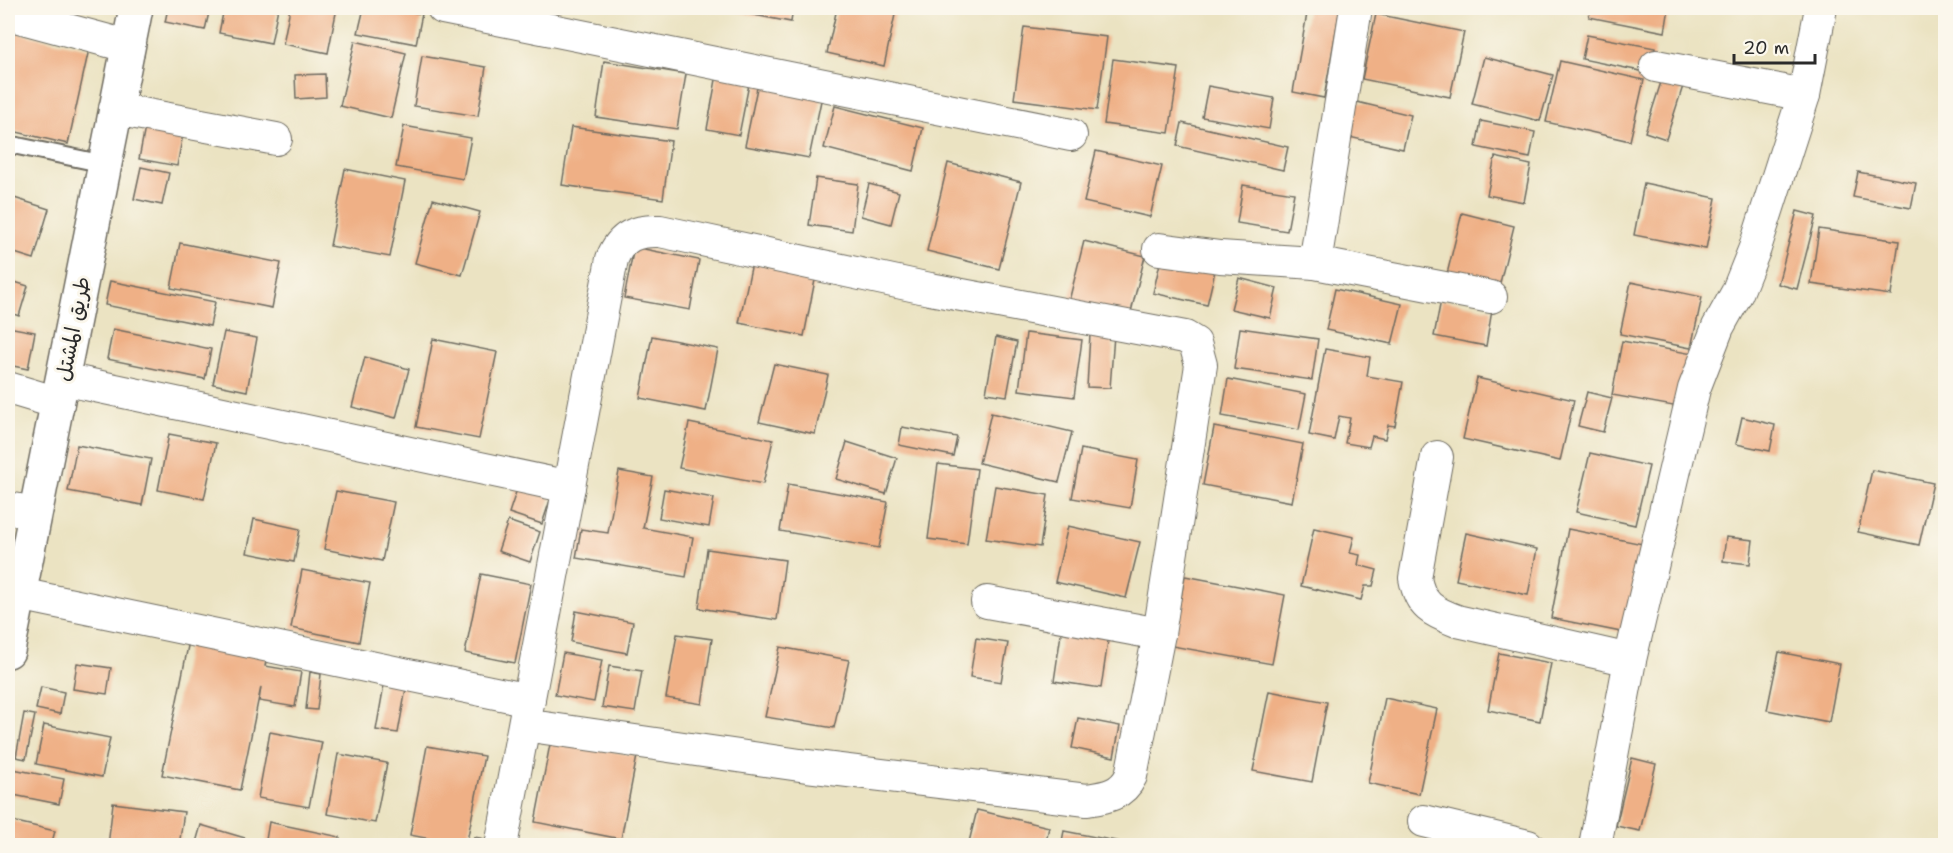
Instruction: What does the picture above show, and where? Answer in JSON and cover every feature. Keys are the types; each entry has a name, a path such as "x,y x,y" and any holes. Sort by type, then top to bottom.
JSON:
{"main road":[{"name":"طريق المشتل","path":"8,651 19,594 21,511 61,391 136,8"}],"street":[{"path":"443,8 1071,135"},
{"path":"1315,263 1356,8"},
{"path":"1595,846 1630,660 1694,389 1718,327 1737,292 1755,248 1804,95 1821,8"},
{"path":"8,14 127,46"},
{"path":"1656,66 1804,95"},
{"path":"115,109 276,139"},
{"path":"19,594 526,713 807,766 1087,800 1116,794 1127,786 1131,776 1159,634 1201,365 1195,343 1185,337 930,289 660,231 642,230 630,234 617,246 612,259 526,713 501,846"},
{"path":"1159,249 1220,257 1315,263 1491,297"},
{"path":"8,388 61,391 569,487"},
{"path":"1437,457 1415,578 1418,595 1434,613 1457,621 1630,660"},
{"path":"987,602 1159,634"},
{"path":"1424,821 1528,846"}],"lane":[{"path":"8,144 105,164"}],"building":[{"path":"168,8 210,8 205,30 165,22"},
{"path":"224,8 278,8 271,43 219,33"},
{"path":"290,8 337,8 328,53 283,44"},
{"path":"364,8 391,8 422,14 416,44 358,33"},
{"path":"717,8 793,8 791,22"},
{"path":"837,8 896,10 884,66 827,53"},
{"path":"1308,8 1340,8 1324,98 1293,92"},
{"path":"1591,8 1669,8 1665,32 1589,17"},
{"path":"1376,14 1464,32 1450,97 1362,79"},
{"path":"1024,27 1107,37 1097,110 1014,99"},
{"path":"8,31 89,49 68,144 8,130"},
{"path":"1587,35 1655,48 1650,73 1582,59"},
{"path":"355,41 406,53 391,118 340,106"},
{"path":"422,56 486,67 478,116 414,106"},
{"path":"1484,57 1553,75 1540,121 1472,104"},
{"path":"1113,59 1179,68 1169,133 1104,124"},
{"path":"604,61 686,74 677,129 596,117"},
{"path":"1560,61 1644,80 1630,141 1546,122"},
{"path":"325,74 326,97 296,99 295,75"},
{"path":"717,74 750,79 739,135 707,129"},
{"path":"1663,76 1684,83 1666,139 1645,132"},
{"path":"758,83 822,96 809,158 745,146"},
{"path":"1208,86 1274,98 1269,129 1202,117"},
{"path":"1357,102 1411,115 1403,149 1349,137"},
{"path":"835,106 923,128 913,171 824,148"},
{"path":"1481,121 1535,132 1530,158 1476,147"},
{"path":"146,122 184,129 177,166 139,159"},
{"path":"1182,123 1288,147 1283,170 1177,146"},
{"path":"404,126 471,138 463,179 396,167"},
{"path":"571,127 671,141 663,199 562,185"},
{"path":"1096,151 1162,166 1150,217 1084,202"},
{"path":"1495,157 1531,165 1524,202 1487,195"},
{"path":"948,163 1021,182 999,269 927,251"},
{"path":"141,167 169,173 162,205 134,199"},
{"path":"345,169 405,181 390,257 330,246"},
{"path":"1858,172 1916,183 1911,208 1853,197"},
{"path":"816,178 858,184 852,231 809,225"},
{"path":"1644,183 1716,198 1706,249 1634,235"},
{"path":"869,184 899,192 891,224 861,216"},
{"path":"1243,185 1294,193 1287,231 1237,223"},
{"path":"8,196 49,209 34,259 8,251"},
{"path":"433,199 480,212 462,275 415,263"},
{"path":"1797,211 1816,216 1797,289 1778,284"},
{"path":"1462,213 1514,226 1499,287 1447,274"},
{"path":"1819,229 1899,241 1891,295 1811,284"},
{"path":"1084,241 1145,256 1130,316 1069,301"},
{"path":"180,243 281,263 272,308 171,288"},
{"path":"634,247 699,260 690,310 624,298"},
{"path":"1161,259 1215,271 1207,305 1153,293"},
{"path":"752,263 816,275 804,336 739,323"},
{"path":"1239,278 1277,288 1270,318 1231,309"},
{"path":"8,280 28,286 19,316 8,312"},
{"path":"110,281 215,302 210,326 105,305"},
{"path":"1631,282 1702,297 1691,348 1620,334"},
{"path":"1335,289 1402,304 1392,344 1326,330"},
{"path":"1441,300 1492,310 1486,346 1434,336"},
{"path":"8,327 35,332 28,369 8,365"},
{"path":"1240,328 1318,339 1312,380 1234,369"},
{"path":"113,329 211,349 205,379 107,359"},
{"path":"224,332 257,338 247,391 213,384"},
{"path":"1026,333 1082,340 1074,397 1019,390"},
{"path":"1090,334 1114,335 1110,388 1087,387"},
{"path":"652,336 718,349 706,411 640,398"},
{"path":"996,337 1017,342 1007,396 986,393"},
{"path":"433,339 497,352 479,439 416,427"},
{"path":"1622,341 1693,354 1684,408 1612,395"},
{"path":"1325,349 1370,357 1367,376 1403,382 1395,426 1388,425 1385,439 1372,436 1369,447 1345,443 1350,418 1339,416 1334,440 1309,435"},
{"path":"365,357 409,369 396,418 352,407"},
{"path":"774,364 828,375 815,434 759,422"},
{"path":"1477,378 1574,400 1560,461 1463,439"},
{"path":"1228,379 1306,394 1299,430 1222,416"},
{"path":"1587,392 1612,398 1603,432 1578,426"},
{"path":"991,413 1072,432 1059,482 979,463"},
{"path":"1742,417 1775,425 1770,451 1736,444"},
{"path":"689,423 773,440 763,484 679,468"},
{"path":"902,427 957,437 953,456 899,445"},
{"path":"1214,427 1303,444 1292,502 1203,485"},
{"path":"169,434 216,443 204,499 158,490"},
{"path":"847,442 897,458 886,494 836,479"},
{"path":"77,445 151,459 142,505 68,491"},
{"path":"1081,449 1138,460 1130,508 1072,498"},
{"path":"1590,453 1649,466 1635,525 1576,512"},
{"path":"938,464 977,469 967,544 928,539"},
{"path":"1872,470 1933,483 1919,545 1858,532"},
{"path":"619,471 653,477 643,528 693,537 686,577 576,558 581,529 608,533"},
{"path":"788,484 888,502 879,548 780,531"},
{"path":"518,486 551,497 542,524 509,513"},
{"path":"995,486 1048,495 1040,547 986,539"},
{"path":"664,489 714,498 709,527 659,518"},
{"path":"336,491 394,502 382,561 324,549"},
{"path":"1944,507 1946,507 1946,541 1940,540"},
{"path":"254,519 300,529 294,562 247,553"},
{"path":"508,521 540,532 530,562 498,551"},
{"path":"1068,526 1140,542 1126,598 1055,582"},
{"path":"1314,528 1354,537 1350,553 1360,555 1358,565 1377,570 1373,586 1365,586 1361,600 1301,586"},
{"path":"1568,529 1643,544 1626,633 1551,618"},
{"path":"1466,533 1537,549 1528,595 1456,580"},
{"path":"1726,537 1753,540 1750,564 1723,561"},
{"path":"707,549 785,560 777,620 699,608"},
{"path":"302,570 370,583 359,642 291,628"},
{"path":"481,574 531,584 515,663 465,653"},
{"path":"1185,576 1285,595 1272,664 1172,646"},
{"path":"576,611 633,622 627,653 571,642"},
{"path":"1062,627 1109,634 1101,688 1054,681"},
{"path":"677,634 712,639 702,704 666,698"},
{"path":"976,638 1008,643 1001,682 970,677"},
{"path":"189,641 267,657 265,666 301,672 295,707 259,701 261,687 240,790 162,775"},
{"path":"780,647 849,660 834,728 765,717"},
{"path":"1779,652 1840,664 1829,722 1767,710"},
{"path":"563,653 602,660 594,702 555,695"},
{"path":"1499,653 1551,663 1540,721 1488,710"},
{"path":"77,663 111,668 107,694 73,689"},
{"path":"609,666 642,671 635,712 602,707"},
{"path":"310,672 321,674 317,710 306,709"},
{"path":"385,679 407,683 398,733 376,730"},
{"path":"41,687 64,692 60,714 36,709"},
{"path":"1269,691 1327,702 1312,782 1253,771"},
{"path":"1385,698 1437,709 1419,794 1368,783"},
{"path":"24,713 35,715 26,759 16,757"},
{"path":"1078,718 1120,726 1114,757 1072,748"},
{"path":"44,725 110,738 102,777 36,764"},
{"path":"270,732 322,742 309,807 258,798"},
{"path":"551,739 637,756 621,839 535,822"},
{"path":"427,746 484,756 466,846 410,835"},
{"path":"338,754 387,763 375,823 327,814"},
{"path":"1632,758 1656,764 1640,831 1616,826"},
{"path":"13,769 64,779 59,804 8,794"},
{"path":"113,803 184,812 179,846 108,846"},
{"path":"977,810 1049,827 1045,846 968,846"},
{"path":"8,820 55,831 51,846 8,846"},
{"path":"269,822 340,837 339,846 265,846"},
{"path":"201,825 245,838 243,846 195,846"},
{"path":"1064,831 1132,844 1132,846 1061,846"},
{"path":"474,837 492,840 491,846 473,846"}]}
